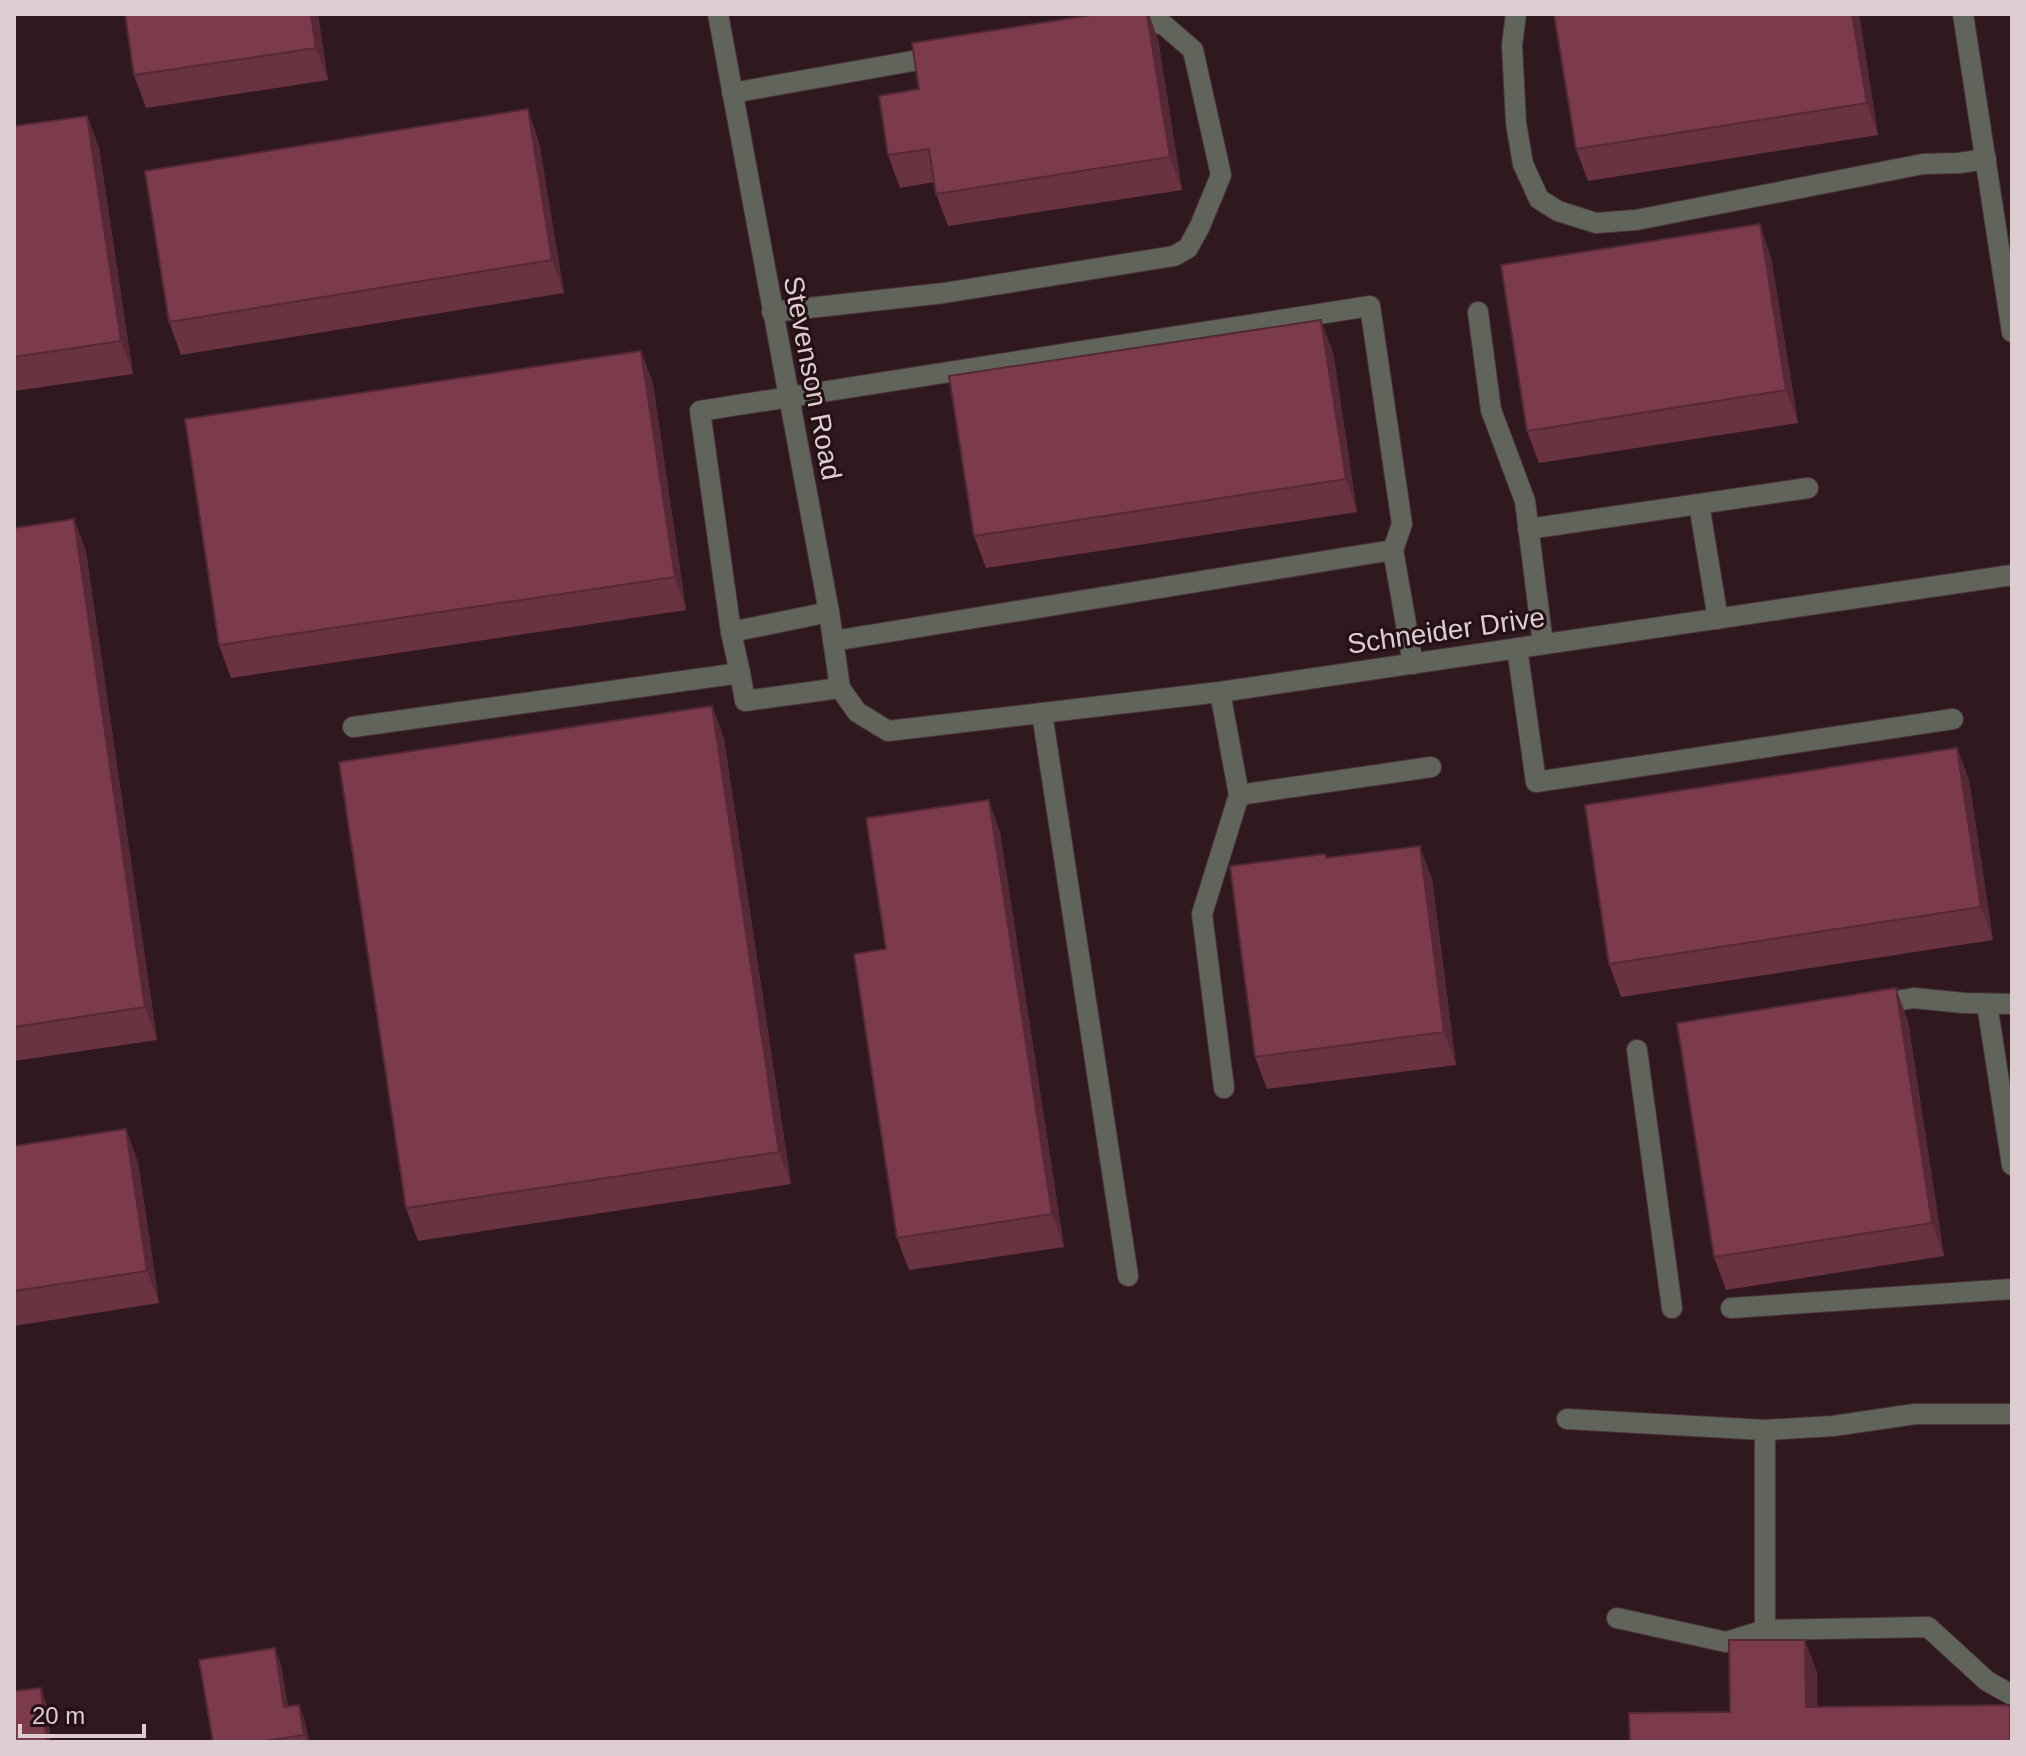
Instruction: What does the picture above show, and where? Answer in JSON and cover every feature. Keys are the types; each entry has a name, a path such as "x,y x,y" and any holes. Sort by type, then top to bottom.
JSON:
{"street":[{"name":"Stevenson Road","path":"718,14 829,612 840,688"},
{"path":"1516,14 1512,45 1516,123 1523,164 1539,199 1558,211 1596,223 1636,220 1923,164 1986,159"},
{"path":"1963,14 2012,332"},
{"path":"772,312 944,293 1174,256 1188,248 1221,175 1193,50 1164,25 1124,18 1108,21"},
{"path":"732,93 956,53"},
{"path":"840,688 745,701 731,632 700,411 1370,306 1402,524 1393,550 1413,664"},
{"path":"1478,312 1491,410 1525,501 1543,644"},
{"path":"1528,529 1808,488"},
{"path":"1699,504 1718,619"},
{"path":"833,641 1393,550"},
{"name":"Schneider Drive","path":"840,688 857,712 888,731 1220,692 2012,575"},
{"path":"731,632 829,612"},
{"path":"1517,648 1536,782 1953,719"},
{"path":"353,727 740,673"},
{"path":"1220,692 1239,795 1202,914 1224,1088"},
{"path":"1042,713 1128,1276"},
{"path":"1239,795 1431,767"},
{"path":"1853,1008 1914,998 2012,1004"},
{"path":"1987,1004 2012,1165"},
{"path":"1637,1050 1672,1308"},
{"path":"1731,1308 2012,1289"},
{"path":"1567,1419 1765,1430 1833,1426 1915,1414 2012,1414"},
{"path":"1765,1430 1765,1630"},
{"path":"1617,1618 1726,1642 1765,1630 1928,1627 1987,1681 2012,1695"}],"building":[{"path":"125,14 311,14 316,48 134,75"},
{"path":"1098,14 1147,14 1170,157 936,194 929,149 888,155 879,96 919,89 912,43"},
{"path":"1554,14 1852,14 1867,103 1576,149"},
{"path":"528,109 552,260 169,322 145,171"},
{"path":"87,116 121,341 14,357 14,126"},
{"path":"1760,224 1786,390 1527,431 1501,265"},
{"path":"1321,320 1346,479 974,536 949,376"},
{"path":"641,351 675,577 219,645 185,419"},
{"path":"74,519 145,1007 14,1027 14,528"},
{"path":"712,706 779,1152 406,1208 339,762"},
{"path":"1957,748 1981,907 1609,964 1585,805"},
{"path":"989,800 1052,1214 897,1238 854,954 886,949 866,818"},
{"path":"1420,846 1444,1032 1255,1057 1230,866"},
{"path":"1896,988 1932,1223 1714,1257 1677,1023"},
{"path":"126,1129 147,1271 14,1291 14,1146"},
{"path":"1729,1640 1805,1640 1806,1707 2010,1705 2010,1742 1630,1742 1629,1713 1730,1712"},
{"path":"275,1648 284,1707 299,1705 304,1735 258,1742 213,1742 199,1660"},
{"path":"41,1688 47,1742 14,1742 14,1691"}]}
